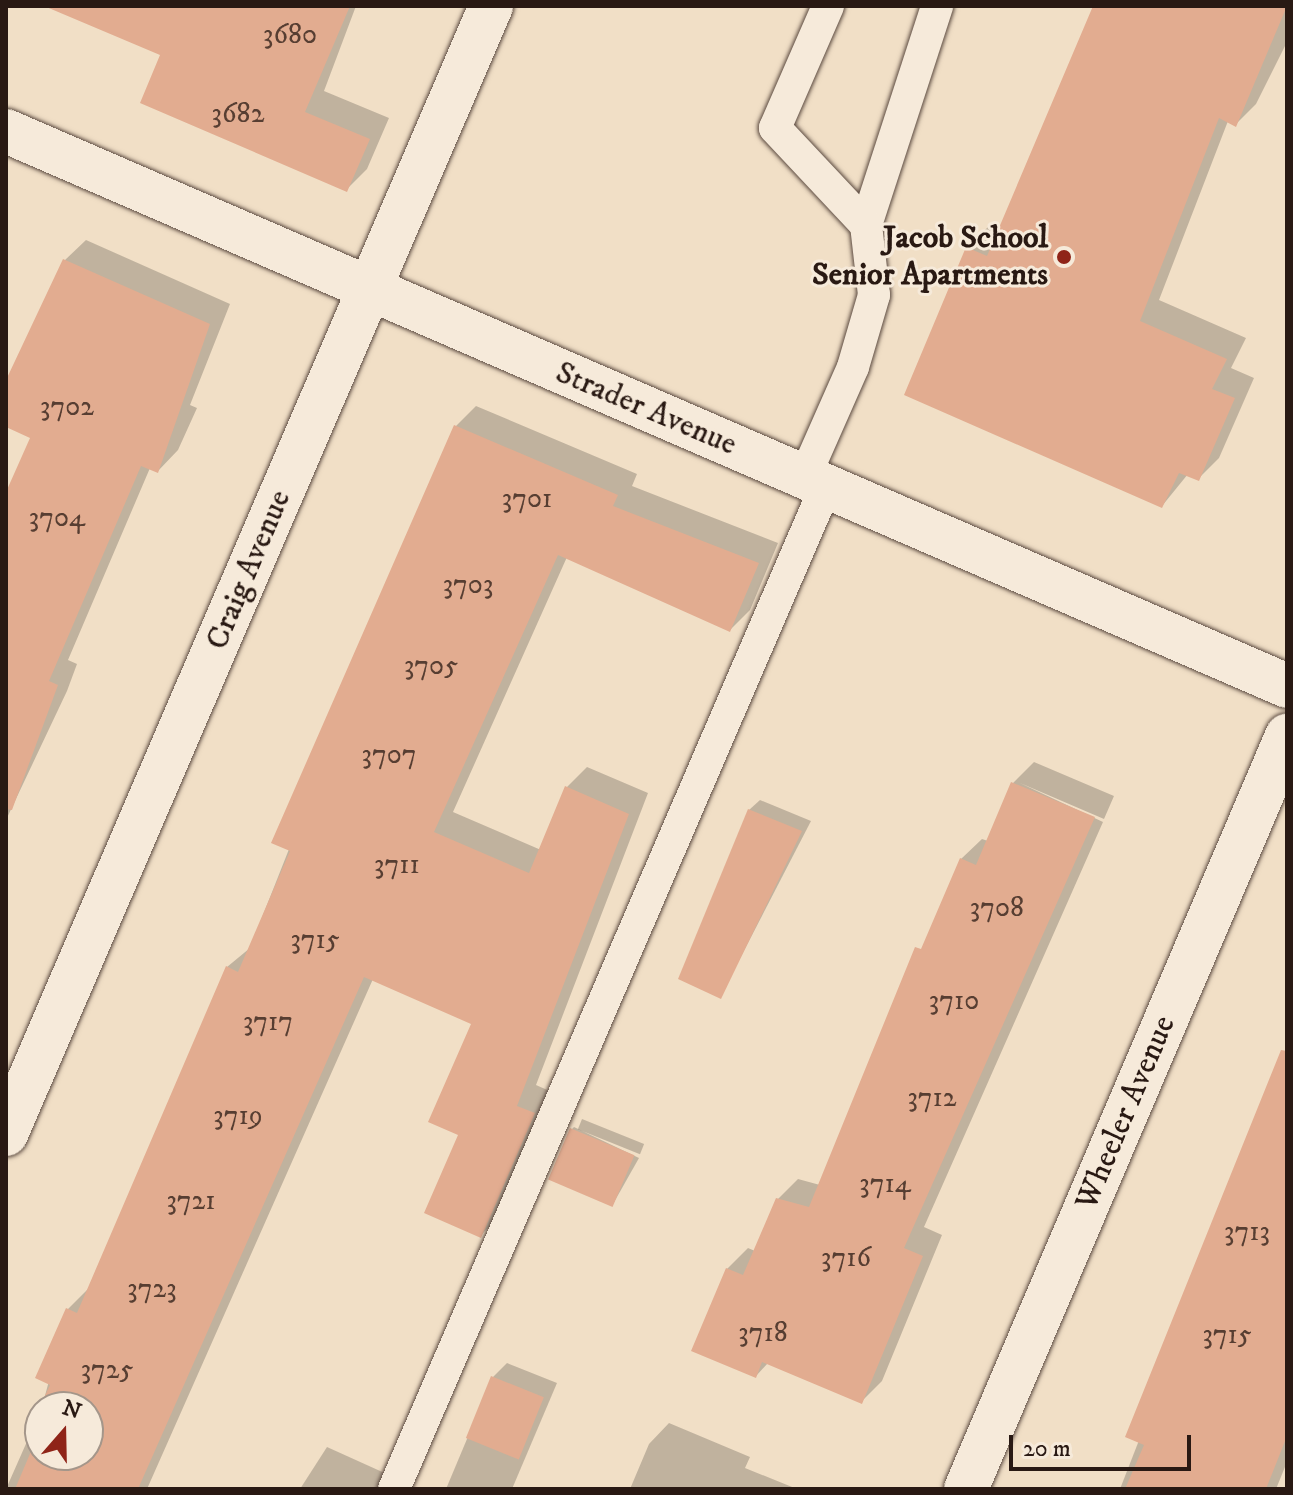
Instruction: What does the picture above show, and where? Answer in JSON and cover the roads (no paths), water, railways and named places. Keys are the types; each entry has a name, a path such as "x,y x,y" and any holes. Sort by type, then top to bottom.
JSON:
{"street":[{"name":"Craig Avenue","path":"6,1134 491,6"},
{"name":"Strader Avenue","path":"6,131 369,291 1287,686"},
{"name":"Wheeler Avenue","path":"966,1489 1287,736"}],"lane":[{"path":"828,6 775,128 866,225"},
{"path":"394,1489 815,481 874,295 866,225 937,6"}],"place":[{"name":"Jacob School Senior Apartments","path":"1064,257"}]}
